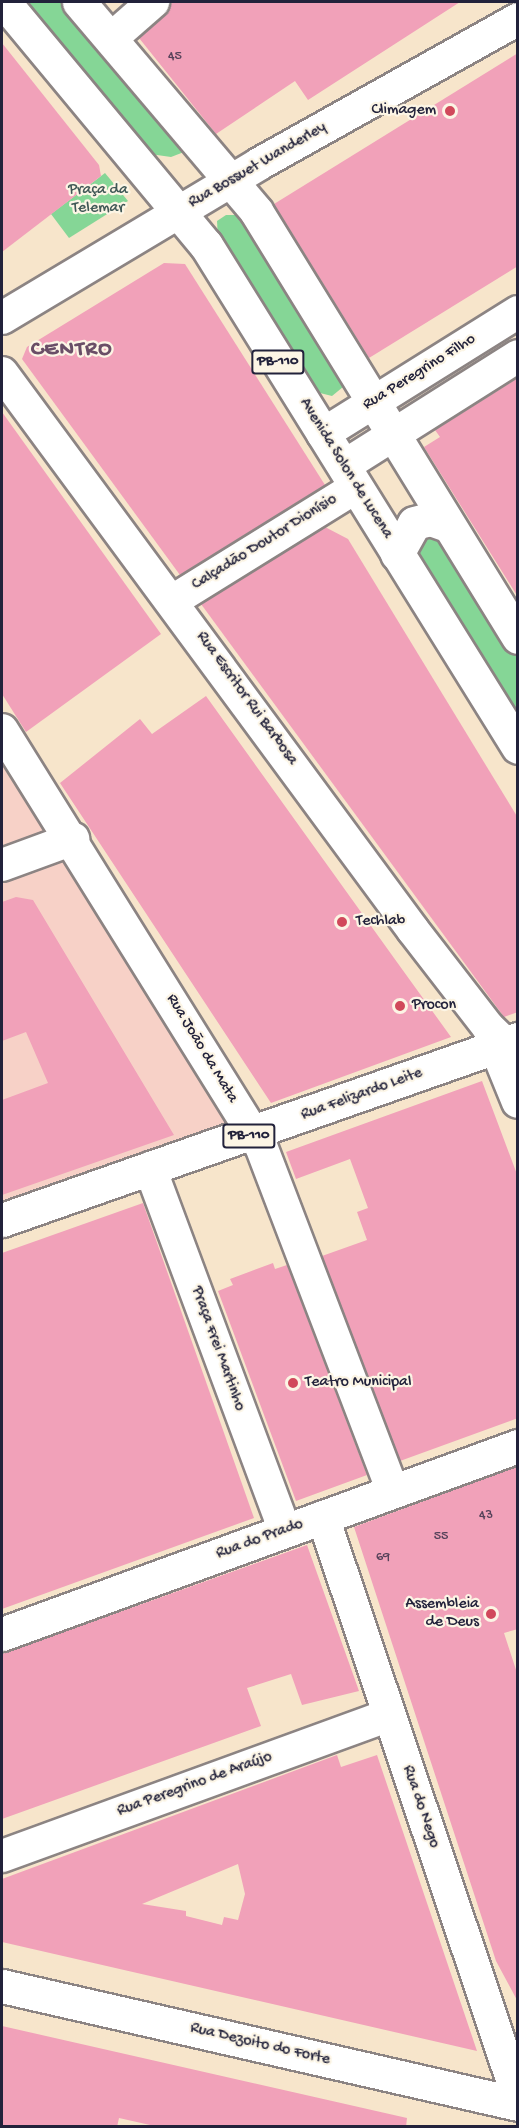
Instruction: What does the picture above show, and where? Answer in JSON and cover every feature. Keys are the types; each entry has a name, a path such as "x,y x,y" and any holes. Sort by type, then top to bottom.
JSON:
{"main road":[{"name":"Avenida Solon de Lucena","path":"4,2 181,210 518,747"},
{"path":"79,2 233,179 518,637"},
{"path":"397,554 414,523 430,519 447,525"},
{"name":"Rua Felizardo Leite","path":"2,1220 150,1168 254,1135 504,1042"},
{"name":"Rua do Prado","path":"2,1634 518,1446"},
{"name":"Rua Dezoito do Forte","path":"2,1986 518,2104"}],"street":[{"path":"112,38 153,2"},
{"path":"508,2 518,18"},
{"name":"Rua Bossuet Wanderley","path":"2,318 233,179 518,18"},
{"name":"Rua Peregrino Filho","path":"323,434 518,312"},
{"path":"355,485 392,435 518,356"},
{"name":"Rua Escritor Rui Barbosa","path":"2,373 180,607 504,1042 518,1102"},
{"name":"Calçadão Doutor Dionísio","path":"180,607 355,485"},
{"name":"Rua João da Mata","path":"2,730 72,838 254,1135 393,1492"},
{"path":"2,865 72,838"},
{"name":"Praça Frei Martinho","path":"150,1168 285,1531"},
{"name":"Rua do Nego","path":"323,1517 518,2097"},
{"name":"Rua Peregrino de Araújo","path":"2,1856 389,1714"}],"shaded area":[{"path":"2,737 261,1146 2,1230"}],"green space":[{"path":"19,2 66,2 180,131 184,152 171,157 150,154"},
{"name":"Praça da Telemar","path":"105,173 128,201 69,238 51,214"},
{"path":"226,215 243,215 336,361 343,387 332,396 316,392 218,239 217,221"},
{"path":"412,536 450,536 517,653 517,719 410,551"}],"building":[{"path":"173,2 460,2 308,100 295,81 216,134 139,38"},
{"path":"2,43 99,165 101,176 2,252"},
{"path":"518,53 518,266 369,358 274,204"},
{"path":"164,263 185,264 325,485 180,575 22,359 27,347"},
{"path":"518,378 518,597 424,447 440,437 435,430"},
{"path":"2,412 161,634 26,732 2,694"},
{"path":"325,527 348,539 518,818 518,1012 504,1017 201,604"},
{"path":"206,696 451,1037 271,1103 60,783 140,719 152,734"},
{"path":"16,897 33,900 174,1135 2,1195 2,1100 48,1083 26,1032 2,1041 2,902"},
{"path":"482,1081 518,1177 518,1418 400,1461 322,1256 367,1240 357,1212 368,1208 350,1159 296,1179 286,1152"},
{"path":"143,1203 254,1518 2,1609 2,1253"},
{"name":"Teatro Municipal","path":"273,1263 275,1269 287,1265 367,1475 296,1501 218,1291 233,1285 230,1279"},
{"path":"518,1466 518,1629 504,1633 518,1676 518,2002 496,1961 354,1527"},
{"path":"307,1545 359,1691 302,1705 291,1674 247,1688 261,1726 2,1819 2,1654"},
{"path":"337,1755 341,1767 377,1755 477,2051 2,1942 2,1879","holes":["238,1864 245,1894 238,1920 224,1917 222,1925 186,1916 186,1911 142,1904"]},
{"path":"2,2026 407,2118 406,2127 159,2127 119,2118 117,2127 2,2127"}],"place":[{"name":"Climagem","path":"450,111"},
{"name":"Techlab","path":"342,922"},
{"name":"Procon","path":"400,1006"},
{"name":"Teatro Municipal","path":"293,1383"},
{"name":"Assembleia de Deus","path":"491,1614"}],"district":[{"name":"CENTRO","path":"72,351"}]}
